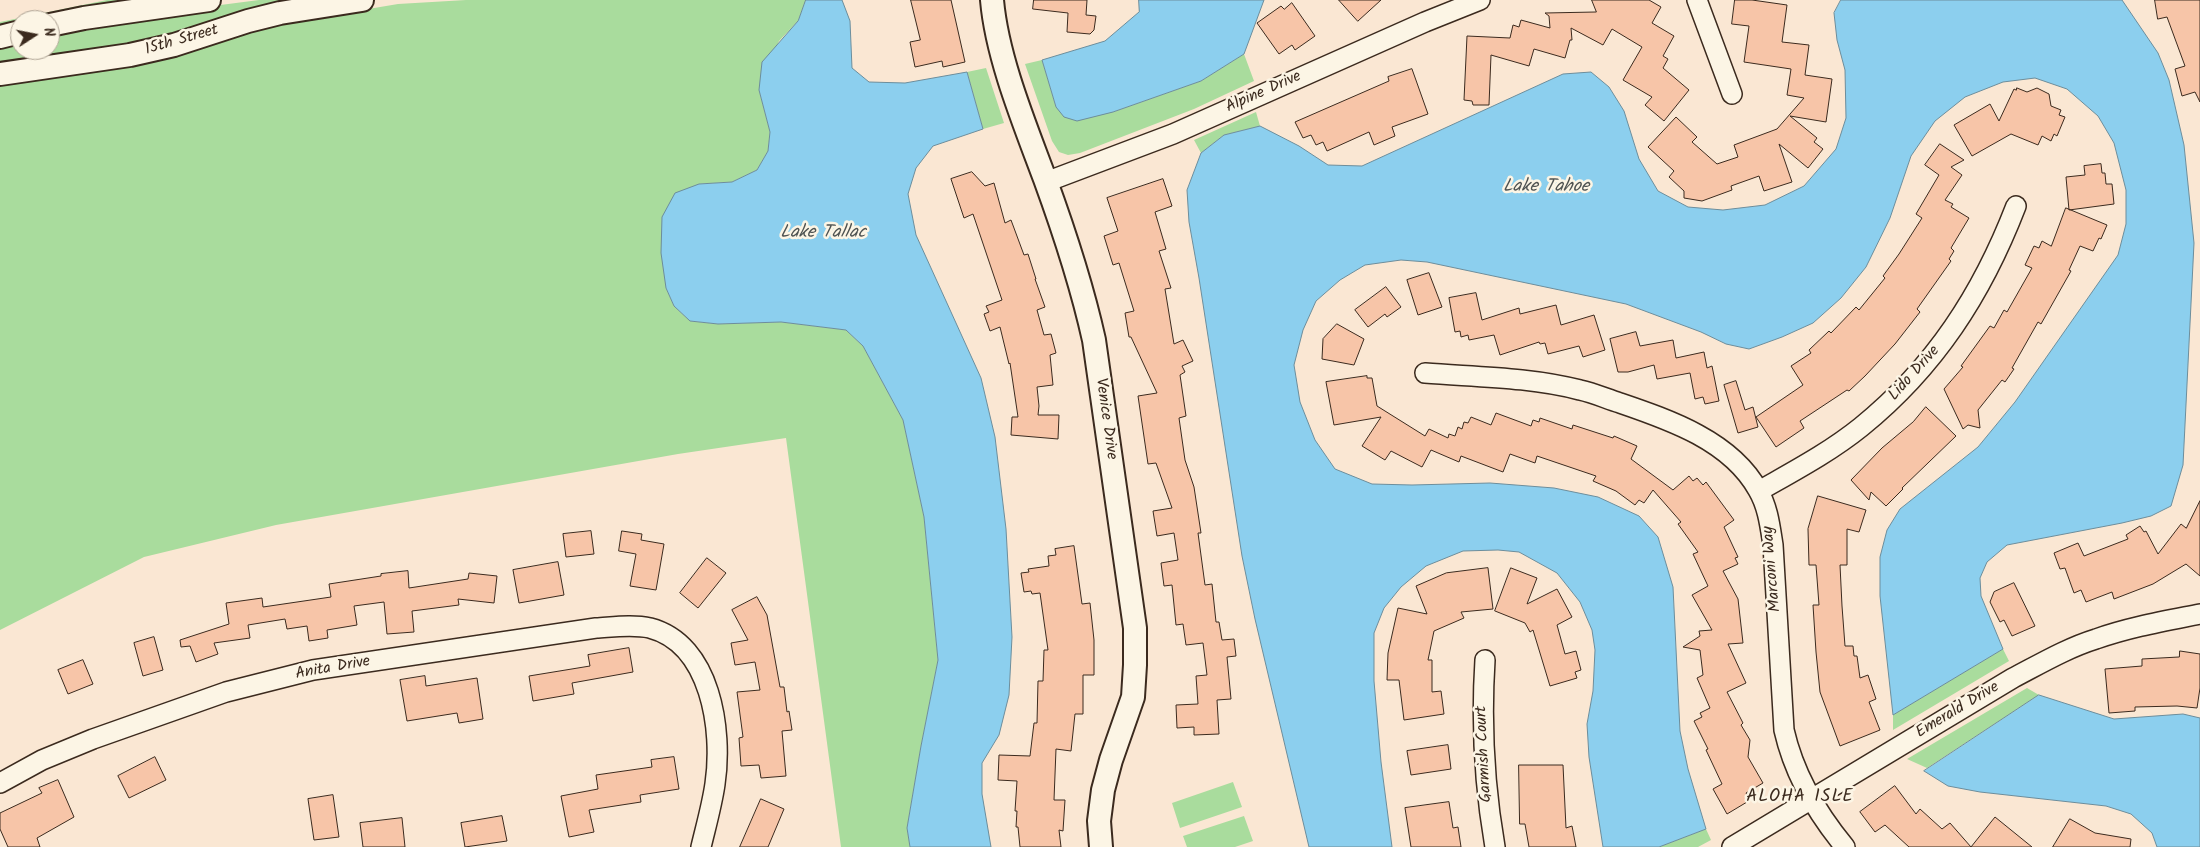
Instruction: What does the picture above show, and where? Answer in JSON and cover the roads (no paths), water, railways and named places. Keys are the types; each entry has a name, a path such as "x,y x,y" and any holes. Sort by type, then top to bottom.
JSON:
{"street":[{"name":"15th Street","path":"60,23 101,15 209,0"},
{"name":"15th Street","path":"0,74 130,55 272,15 362,0"},
{"name":"Venice Drive","path":"992,0 999,39 1018,107 1046,182 1087,310 1094,340 1134,628 1133,697 1111,760 1103,790 1099,822 1101,847"},
{"name":"Alpine Drive","path":"1046,182 1173,134 1425,22 1480,0"},
{"path":"1697,0 1732,94"},
{"name":"Lido Drive","path":"1759,491 1822,454 1860,428 1891,401 1919,372 1949,336 1979,289 2002,243 2016,206"},
{"name":"Marconi Way","path":"1425,373 1517,380 1580,390 1640,410 1686,429 1728,454 1748,475 1759,491 1769,517 1773,545 1784,730 1789,754 1824,822 1845,847"},
{"name":"Emerald Drive","path":"1732,847 1811,798 2054,656 2095,639 2137,626 2200,614"},
{"name":"Anita Drive","path":"0,782 42,760 94,739 226,692 313,670 596,628 625,626 648,628 665,634 679,643 694,659 704,678 712,706 717,747 716,782 701,847"},
{"name":"Garmish Court","path":"1485,660 1482,704 1484,760 1488,807 1495,847"}],"water":[{"name":"Lake Tallac","path":"806,0 842,0 850,21 852,68 869,82 905,83 967,72 983,129 933,146 916,168 908,194 916,235 981,378 995,437 1006,529 1012,637 1009,695 999,735 982,763 982,794 991,847 910,847 907,828 938,660 924,517 903,420 863,346 846,330 781,322 718,324 690,321 674,306 666,288 661,253 662,217 675,193 699,184 732,182 757,170 768,151 770,132 759,90 762,62 798,21"},
{"path":"1139,0 1264,0 1244,54 1201,81 1113,112 1077,121 1064,117 1056,107 1042,60 1105,41 1139,12"},
{"name":"Lake Tahoe","path":"1841,0 2122,0 2158,53 2169,80 2184,145 2194,243 2183,465 2171,506 2151,516 2122,523 2007,545 1987,562 1980,578 1981,596 2003,649 1893,715 1880,596 1880,557 1887,530 1900,509 1978,447 2015,402 2118,255 2126,224 2126,190 2114,143 2098,116 2067,89 2035,78 2003,82 1965,97 1935,121 1911,156 1890,218 1866,267 1841,298 1813,323 1749,349 1726,344 1701,332 1626,304 1427,262 1401,260 1365,265 1340,280 1316,301 1303,330 1294,365 1300,402 1315,440 1335,469 1372,484 1490,483 1554,488 1598,497 1639,516 1658,537 1673,587 1680,731 1688,769 1706,829 1659,847 1603,847 1589,757 1587,724 1593,691 1595,650 1592,630 1580,602 1557,573 1519,552 1498,550 1463,551 1426,566 1401,587 1384,608 1374,633 1374,681 1381,762 1392,847 1309,847 1242,556 1189,222 1187,190 1201,153 1224,135 1260,126 1299,146 1328,165 1362,166 1563,74 1591,72 1609,87 1624,111 1639,159 1658,191 1688,207 1723,210 1765,205 1804,186 1836,149 1846,118 1845,70 1837,40 1834,13"},
{"path":"2039,695 2114,719 2183,714 2200,718 2200,847 2157,847 2152,833 2131,814 2106,806 1980,792 1948,786 1924,771"}],"district":[{"name":"ALOHA ISLE","path":"1800,798"}]}
